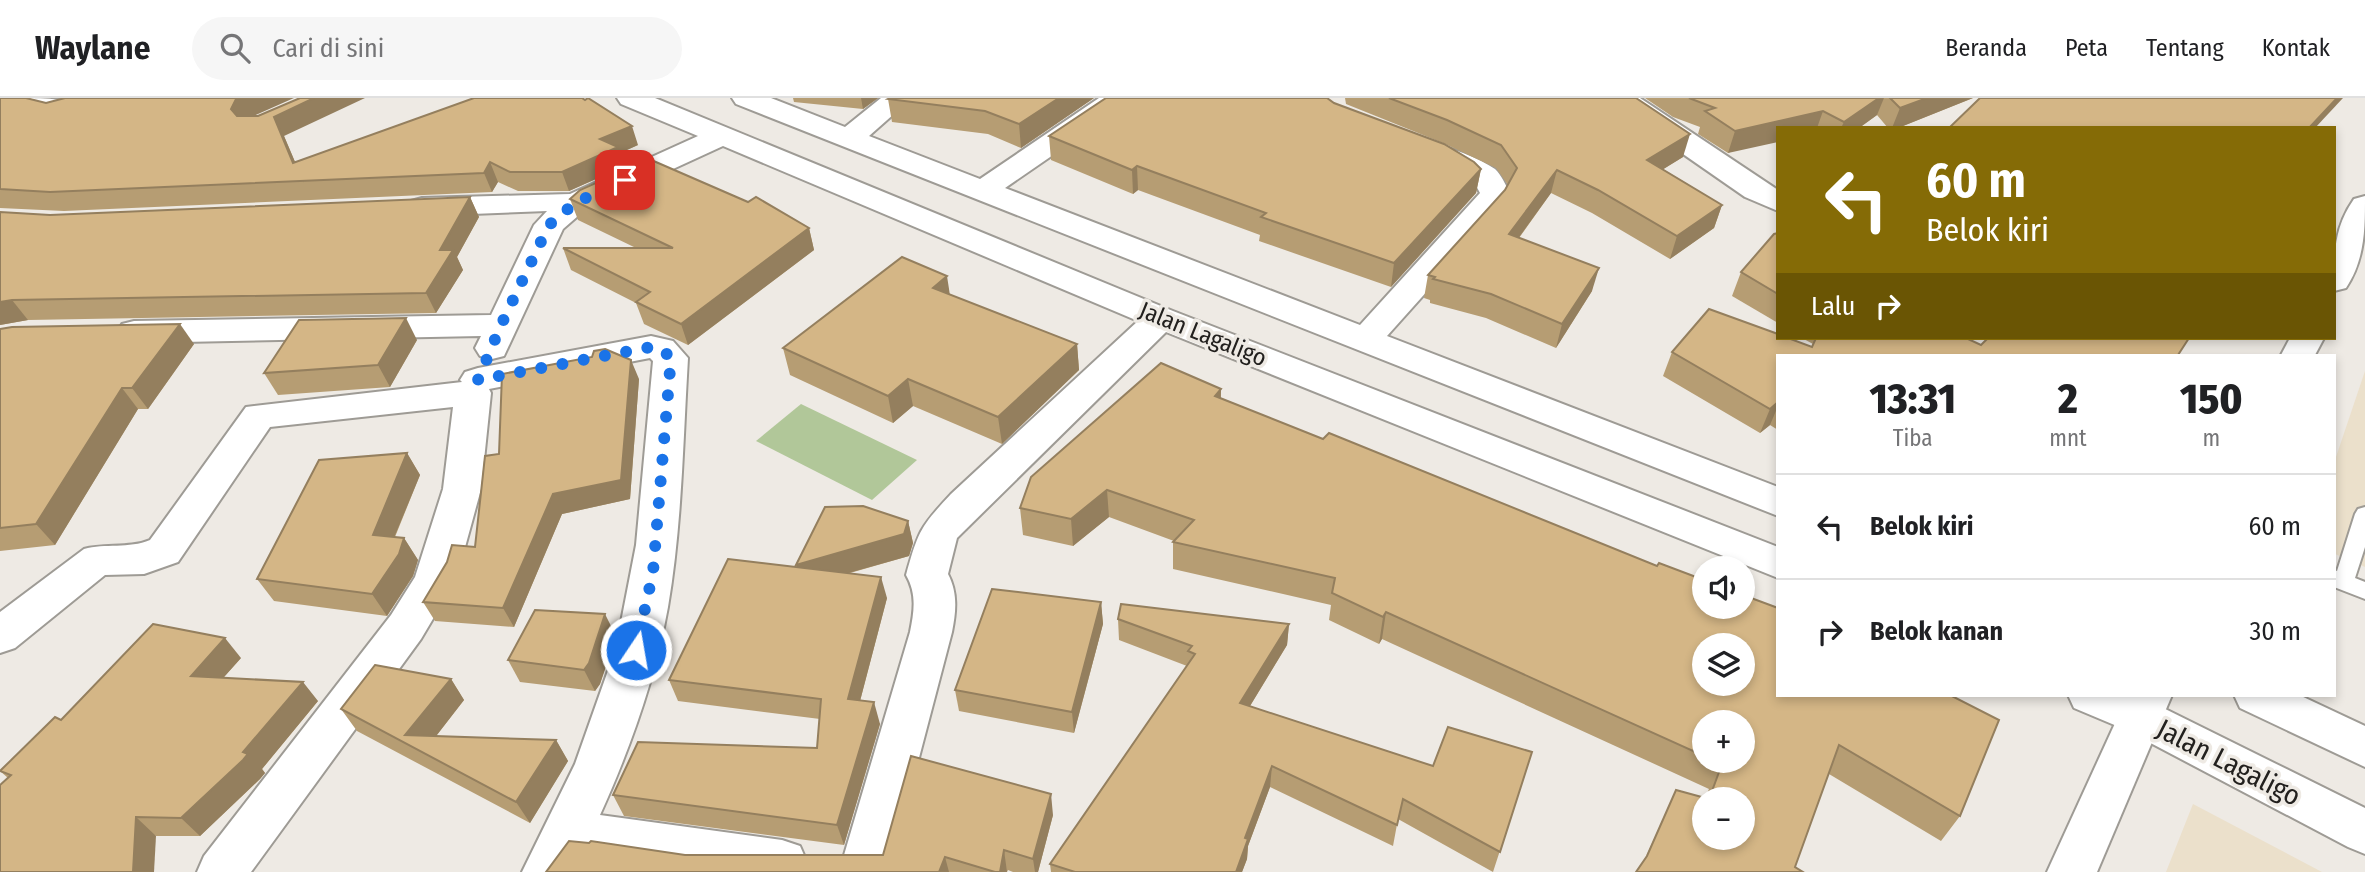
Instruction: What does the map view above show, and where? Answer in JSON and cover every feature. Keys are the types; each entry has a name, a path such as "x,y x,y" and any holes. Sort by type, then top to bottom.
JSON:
{"street":[{"path":"34,98 69,108"},
{"name":"Jalan Lagaligo","path":"631,98 1161,318 1776,563"},
{"path":"746,98 1776,501"},
{"path":"778,157 837,134 898,98"},
{"path":"983,190 1117,98"},
{"path":"1621,98 1756,191 1776,201"},
{"path":"222,872 406,628 435,580 462,489 476,386 501,325 549,225 575,203 724,135"},
{"path":"1298,372 1352,334 1487,206 1495,193 1485,176 1409,142"},
{"path":"387,209 538,202 575,203"},
{"path":"2336,276 2365,205"},
{"path":"864,872 931,632 935,610 933,585 927,575 938,533 965,504 1083,395 1161,318"},
{"path":"97,333 501,325"},
{"path":"0,636 92,563 98,560 144,559 164,551 259,416 476,386 651,347 661,349 671,358 653,572 636,650 612,724 558,852 854,872"},
{"name":"Jalan Lagaligo","path":"2102,697 2145,705 2365,832"},
{"path":"2260,697 2365,747"},
{"path":"2072,872 2145,705"}],"lane":[{"path":"2365,514 2339,580 2365,591"}],"shaded area":[{"path":"2365,371 2365,567 2336,554 2336,457"},
{"path":"2193,804 2322,872 2166,872"}],"green space":[{"path":"801,404 917,460 872,500 756,441"}],"building":[{"path":"0,98 26,98 46,103 65,98 240,98 236,99 231,109 237,116 258,116 300,98 314,98 274,117 293,163 474,98 588,98 632,126 600,139 618,147 562,172 510,172 490,162 484,173 50,192 0,189"},
{"path":"1059,98 1019,124 985,111 888,99"},
{"path":"1106,98 1327,98 1444,144 1481,169 1394,263 1261,217 1266,213 1137,166 1132,170 1049,136"},
{"path":"1389,98 1636,98 1690,134 1647,160 1722,205 1677,236 1598,190 1557,170 1509,234 1599,268 1562,324 1491,294 1433,279 1435,277 1428,275 1505,190 1517,168 1501,145 1447,120"},
{"path":"1689,98 1879,98 1844,122 1823,111 1735,131 1705,111 1715,108"},
{"path":"1890,98 1927,98 1900,108"},
{"path":"1980,98 2337,98 2311,126 1951,126"},
{"path":"649,159 748,202 756,197 809,228 681,324 636,302 650,292 563,248 673,248 570,199 580,190"},
{"path":"470,197 440,250 453,250 426,293 0,302 0,212 50,215"},
{"path":"1776,234 1776,293 1741,272"},
{"path":"902,257 947,276 933,288 1077,344 998,417 908,379 888,396 783,348"},
{"path":"1709,309 1776,333 1776,340 1793,340 1812,347 1815,340 1970,340 1981,345 1986,340 2188,340 2179,354 1776,354 1776,404 1770,409 1672,352"},
{"path":"406,318 378,365 264,373 299,320"},
{"path":"180,324 132,388 122,388 36,524 0,528 0,329"},
{"path":"605,349 631,360 621,480 553,494 503,608 423,602 447,562 452,545 475,547 485,456 499,454 502,374 592,357 594,351"},
{"path":"1161,363 1221,389 1215,396 1323,439 1329,433 1657,566 1659,563 1692,575 1692,619 1755,619 1755,599 1776,607 1776,697 1954,697 1999,720 1960,816 1839,745 1795,867 1803,872 1636,872 1647,856 1676,790 1692,794 1692,850 1755,850 1755,787 1713,787 1719,773 1755,773 1755,710 1692,710 1692,751 1386,612 1383,617 1332,593 1335,578 1173,542 1194,520 1107,490 1071,519 1020,508 1031,477"},
{"path":"407,453 373,535 404,538 399,554 372,594 257,579 319,460"},
{"path":"863,506 908,521 904,534 796,565 825,507"},
{"path":"728,559 881,577 848,699 874,702 837,825 613,795 638,742 817,748 821,699 669,680"},
{"path":"992,589 1101,602 1072,712 955,690"},
{"path":"1121,604 1289,624 1240,703 1433,766 1448,727 1532,752 1500,852 1403,799 1397,825 1272,766 1245,838 1248,839 1236,872 1075,872 1050,864 1195,654 1188,651 1192,646 1118,619"},
{"path":"535,610 605,614 589,663 584,670 508,660"},
{"path":"153,624 225,638 191,676 303,682 243,752 248,754 243,760 181,818 136,817 133,872 0,872 0,785 11,775 0,771 55,717 61,720"},
{"path":"375,665 451,679 405,735 556,740 516,802 341,709"},
{"path":"911,756 1051,794 1033,859 1004,850 1000,872 945,857 939,872 546,872 569,841 591,841 685,855 883,855"}],"route":[{"path":"625,180 575,203 549,225 478,380 632,349 661,349 671,358 653,572 636,650"}]}
